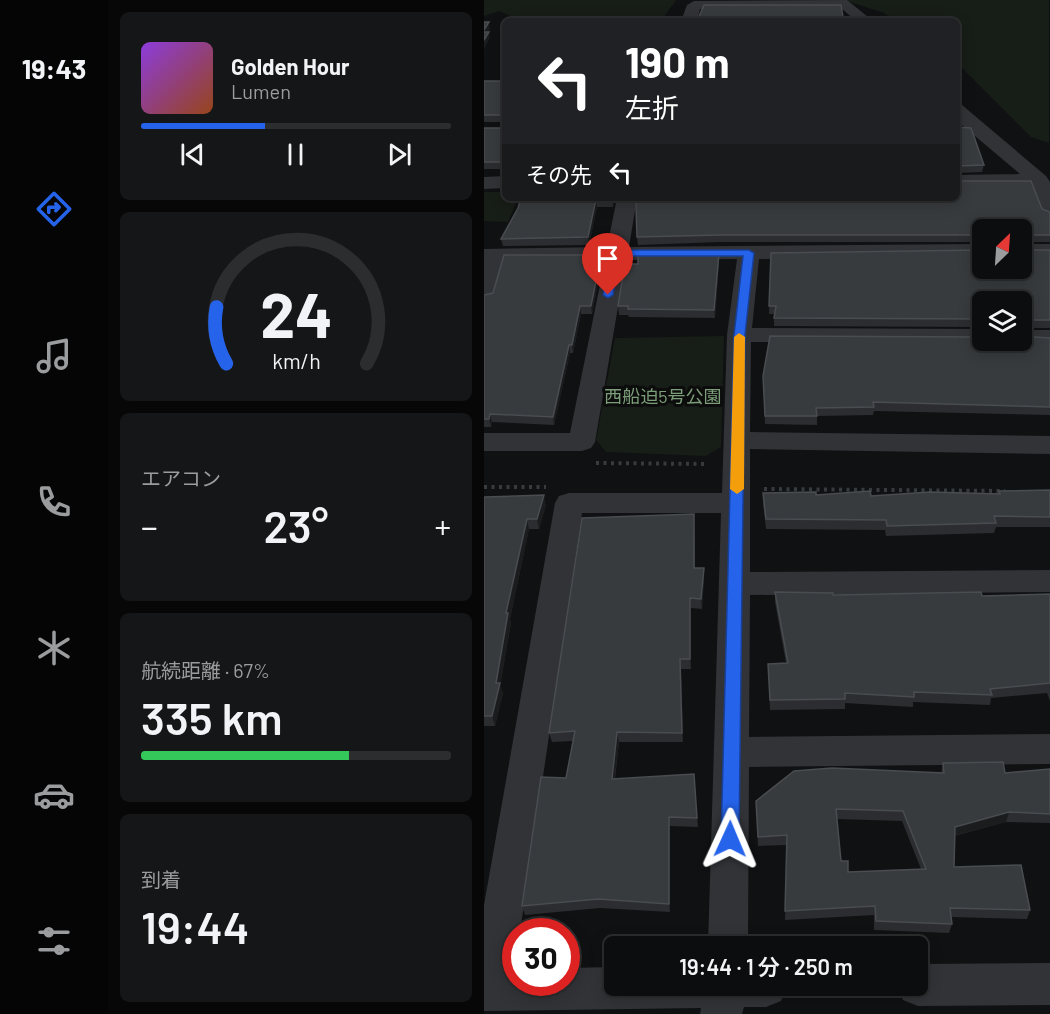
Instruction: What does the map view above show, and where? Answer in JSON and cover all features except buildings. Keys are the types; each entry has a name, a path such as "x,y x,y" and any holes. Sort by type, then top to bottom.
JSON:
{"street":[{"path":"690,18 694,5 770,3 845,4 861,18"},
{"path":"964,125 1039,180 1050,212"},
{"path":"960,181 1039,180"},
{"path":"484,183 502,183"},
{"path":"484,442 582,442 626,201"},
{"path":"484,295 488,250 616,253 972,250"},
{"path":"1032,250 1050,250"},
{"path":"728,936 739,440 739,335 749,253"},
{"path":"739,335 972,336"},
{"path":"1032,337 1050,337"},
{"path":"739,440 1050,445"},
{"path":"604,988 487,990 568,503 737,503"},
{"path":"735,584 1050,581"},
{"path":"732,752 1050,749"},
{"path":"928,985 1050,984"},
{"path":"721,1014 726,996"}],"green space":[{"path":"484,0 676,0 663,18 514,18 499,11 484,16"},
{"path":"844,0 1049,0 1049,143 1031,137 960,66 960,18 892,18 884,13"},
{"path":"484,192 502,192 502,201 517,201 508,222 484,221"},
{"name":"西船迫5号公園","path":"724,336 721,447 706,456 606,452 596,440 615,338"}],"slow traffic":[{"path":"737,489 739,337"}],"route":[{"path":"608,295 616,253 749,253 739,335 739,440 730,839"}]}
